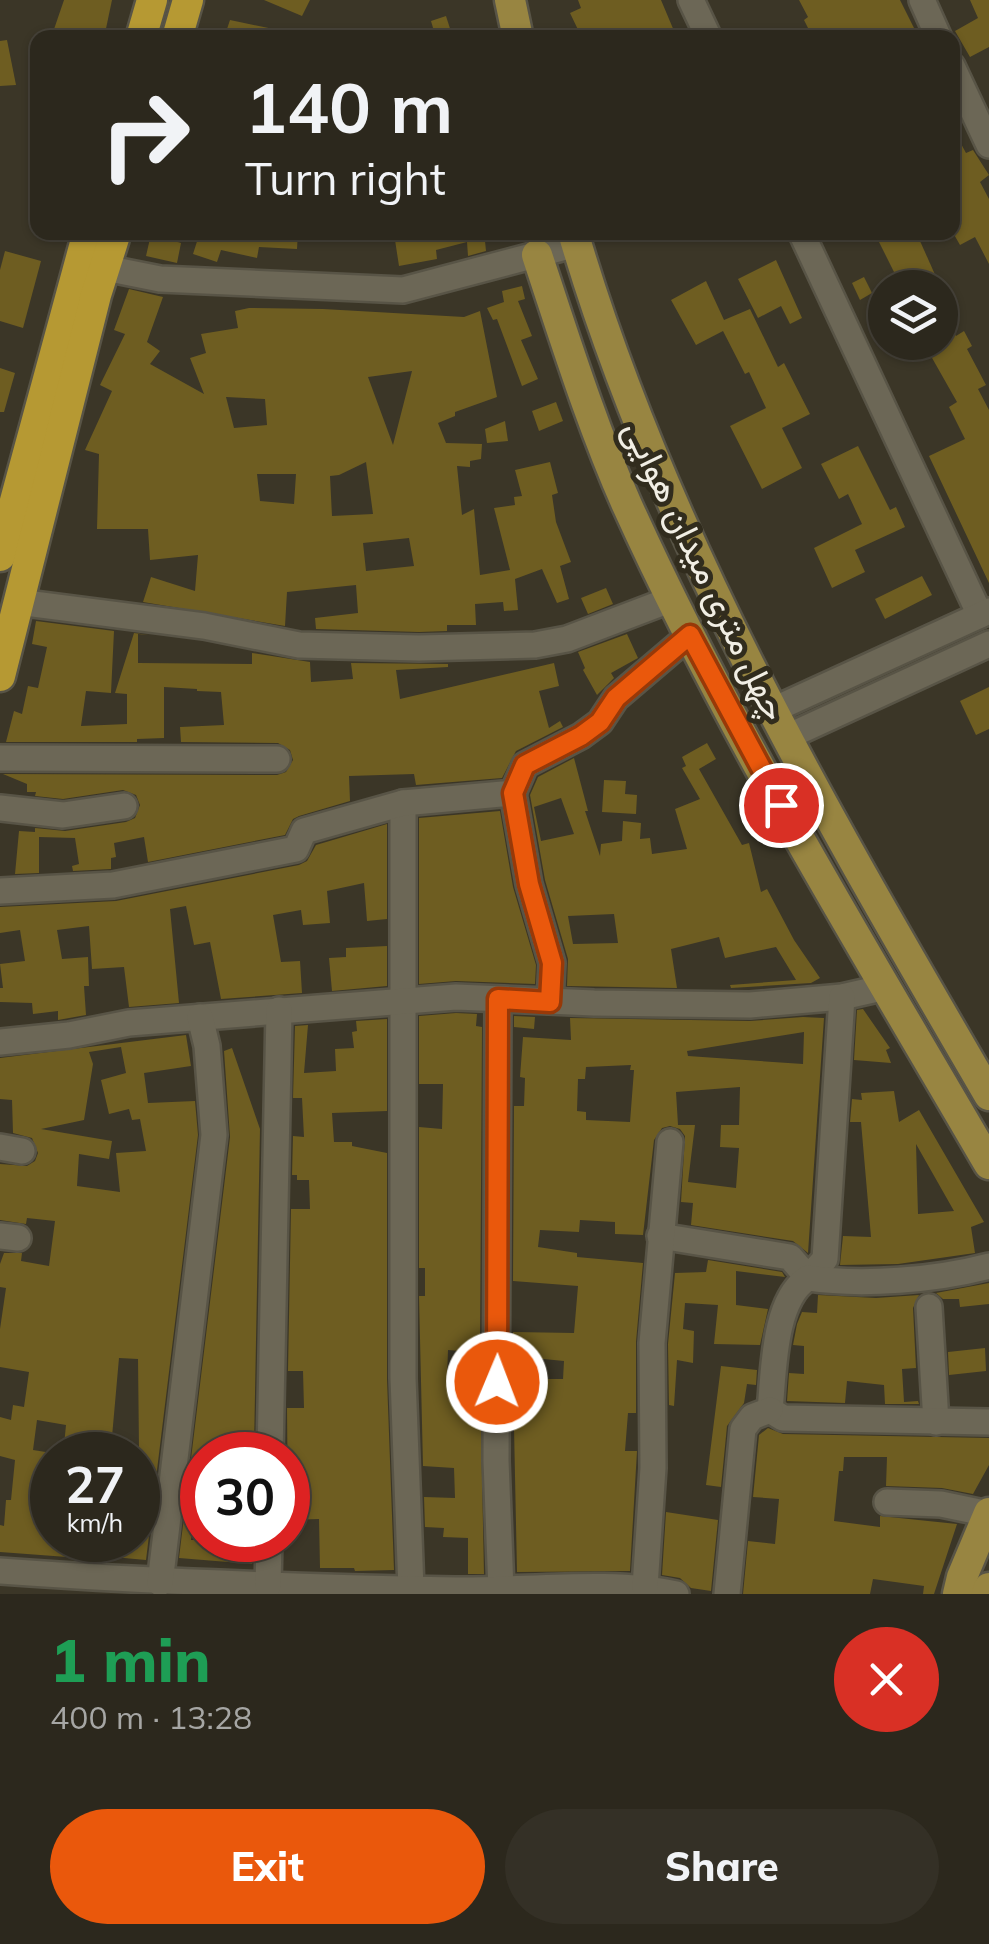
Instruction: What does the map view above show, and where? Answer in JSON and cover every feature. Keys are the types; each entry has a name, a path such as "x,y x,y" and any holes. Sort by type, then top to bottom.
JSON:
{"highway":[{"path":"143,30 152,0"},
{"path":"179,30 188,0"},
{"path":"0,556 86,240"},
{"path":"0,676 114,240"}],"main road":[{"path":"510,0 516,30"},
{"path":"576,240 652,456 773,710 989,1095"},
{"name":"چهل متری میدان هوایی","path":"537,255 590,412 626,503 672,600 781,805 989,1164"},
{"path":"958,1594 989,1514"}],"street":[{"path":"692,0 705,30"},
{"path":"922,0 935,30"},
{"path":"960,83 989,145"},
{"path":"105,268 160,279 403,290 537,255 571,240"},
{"path":"773,710 985,613 805,240"},
{"path":"18,602 204,626 299,645 418,648 534,645 568,639 672,600"},
{"path":"550,1002 552,963 529,884 513,793 525,765 600,722 616,698 690,635"},
{"path":"787,737 989,644"},
{"path":"0,758 278,759"},
{"path":"0,891 113,885 296,849 304,832 402,802 513,793"},
{"path":"402,802 403,1378 411,1589"},
{"path":"0,808 63,814 124,806"},
{"path":"0,1042 128,1024 405,1000 456,997 750,1005 842,997 886,987"},
{"path":"770,1410 784,1308 796,1286 825,1258 842,997"},
{"path":"498,999 496,1460 502,1590"},
{"path":"270,1432 279,1010"},
{"path":"160,1583 214,1135 207,1046 200,1017"},
{"path":"645,1586 652,1468 652,1342 670,1142"},
{"path":"660,1236 790,1257 808,1278 836,1282 937,1276 989,1266"},
{"path":"928,1307 936,1422"},
{"path":"770,1410 783,1418 989,1422"},
{"path":"728,1594 743,1429 752,1417 770,1410"},
{"path":"886,1502 941,1504 989,1514"},
{"path":"268,1586 269,1562"},
{"path":"0,1571 160,1583 268,1586 502,1590 645,1586 676,1594"}],"building":[{"path":"64,0 112,0 106,30 54,30"},
{"path":"264,0 310,0 302,16"},
{"path":"578,0 661,0 674,30 578,30 570,13 581,8"},
{"path":"799,0 900,0 915,30 809,30 804,20 808,17"},
{"path":"970,0 989,0 989,47 970,57 957,30 978,18"},
{"path":"446,16 450,30 434,30 431,21"},
{"path":"230,20 278,30 227,30"},
{"path":"7,40 16,85 0,86 0,41"},
{"path":"960,142 966,153 973,150 989,175 980,182 989,199 989,264 975,237 960,245"},
{"path":"150,240 181,243 177,263 146,256"},
{"path":"197,240 298,240 297,249 259,247 257,258 221,250 217,262 193,254"},
{"path":"395,240 485,241 486,251 468,256 467,242 436,250 437,259 399,266"},
{"path":"878,240 920,240 933,270 893,270"},
{"path":"5,251 41,261 23,328 0,321 0,270"},
{"path":"776,260 802,318 790,324 781,306 758,318 738,279"},
{"path":"864,277 868,295 860,300 852,283"},
{"path":"706,281 724,320 750,309 778,367 784,363 810,414 782,428 802,468 762,489 730,426 766,408 749,372 745,374 723,331 696,345 671,300"},
{"path":"522,286 525,299 518,301 532,336 521,340 538,379 522,386 497,319 493,320 487,308 504,302 502,291"},
{"path":"129,289 163,297 147,342 160,351 150,364 204,394 190,358 206,353 201,334 238,328 235,311 323,309 464,317 480,311 497,397 455,412 455,416 438,423 446,443 482,444 481,459 470,461 470,467 457,466 462,515 474,509 480,575 510,570 494,508 515,505 514,497 522,496 515,470 550,462 558,493 552,495 556,522 571,562 560,566 569,599 557,603 542,569 515,579 518,610 504,611 503,602 475,604 476,625 447,625 447,631 419,632 316,629 315,618 358,613 356,585 287,592 285,626 143,602 151,577 195,591 198,555 150,560 148,529 97,529 99,454 85,450 112,391 100,385 125,334 114,330","holes":["412,371 393,445 368,377","226,397 265,399 267,425 234,428","366,462 373,514 332,516 330,476","257,474 296,474 294,504 260,501","409,538 414,566 366,571 363,543"]},
{"path":"964,331 972,346 967,349 986,385 978,389 989,410 989,583 929,456 965,439 949,407 957,402 933,360 958,360 958,335"},
{"path":"0,368 15,373 4,412 0,412"},
{"path":"556,402 563,421 539,431 532,411"},
{"path":"505,421 508,441 487,443 485,429"},
{"path":"858,446 890,510 896,507 905,527 855,550 865,572 832,588 814,548 862,524 848,494 839,499 821,464"},
{"path":"922,576 932,595 885,619 875,599"},
{"path":"606,588 613,604 588,614 581,598"},
{"path":"36,621 114,631 111,693 86,691 81,726 127,724 127,694 115,693 134,633 149,635 138,634 138,663 252,664 252,653 310,662 311,682 353,679 351,663 448,664 396,670 400,699 554,663 559,686 539,691 549,728 560,721 563,727 516,751 502,778 416,785 414,774 349,776 350,801 293,819 285,835 148,862 144,837 114,843 116,857 111,858 111,869 73,871 72,866 79,864 75,838 39,837 39,873 15,874 19,831 65,831 126,822 135,818 140,805 136,795 123,790 63,799 35,796 36,792 27,792 27,784 3,774 277,775 286,772 293,760 290,750 278,743 181,742 180,727 224,725 221,692 197,689 164,687 164,738 137,742 6,742 14,711 22,714 28,686 38,688 47,647 32,644"},
{"path":"627,634 638,658 611,673 614,678 597,695 578,652"},
{"path":"989,687 989,729 976,735 960,701"},
{"path":"707,743 716,759 699,769 742,845 749,843 761,892 767,889 820,978 811,983 731,988 730,985 796,980 776,947 725,958 719,937 671,949 677,988 567,986 568,959 545,880 530,795 538,777 574,758 600,856 601,844 622,841 623,821 641,823 640,839 650,838 652,854 687,849 675,809 700,799 682,768 686,766 682,757","holes":["561,798 574,834 541,841 534,807","614,914 618,943 573,944 568,916"]},
{"path":"604,780 626,781 625,794 637,795 636,814 602,812"},
{"path":"500,811 513,887 536,965 535,984 419,984 419,818"},
{"path":"387,824 387,919 367,921 364,883 327,891 330,923 303,925 301,910 273,915 281,962 300,961 302,993 221,999 210,942 194,945 186,906 170,909 179,1003 129,1007 124,967 92,969 89,926 57,930 62,959 88,957 86,1015 58,1020 58,1011 33,1014 32,1003 0,1002 0,964 25,961 20,930 0,933 0,907 116,901 299,865 307,861 316,845"},
{"path":"387,946 387,986 332,991 329,958 346,957 346,948"},
{"path":"863,1009 890,1048 886,1050 891,1063 854,1060 857,1010"},
{"path":"477,1014 476,1026 482,1027 480,1349 448,1350 447,1379 480,1379 484,1574 468,1574 468,1538 443,1537 444,1528 425,1527 424,1497 455,1498 454,1468 423,1466 419,1296 425,1296 425,1268 419,1268 419,1127 442,1129 443,1084 419,1084 419,1016"},
{"path":"514,1016 535,1017 534,1029 514,1027"},
{"path":"570,1018 824,1018 808,1253 793,1241 691,1225 693,1203 681,1202 685,1136 680,1129 670,1126 662,1128 654,1140 643,1235 615,1234 615,1222 580,1220 579,1232 540,1230 538,1247 577,1253 577,1257 643,1263 636,1342 636,1413 628,1413 625,1451 637,1451 630,1571 517,1572 513,1379 563,1379 564,1361 513,1356 513,1332 574,1333 578,1286 513,1281 514,1106 524,1106 525,1078 520,1077 523,1037 571,1040","holes":["804,1032 803,1064 688,1056 687,1051","631,1065 630,1070 634,1070 630,1122 586,1120 586,1112 577,1111 578,1079 585,1079 586,1067","740,1087 739,1125 721,1125 720,1147 739,1148 736,1188 688,1182 695,1125 678,1125 676,1092"]},
{"path":"387,1019 387,1111 332,1113 334,1142 352,1142 352,1146 387,1153 387,1379 394,1570 320,1568 319,1519 310,1519 310,1432 287,1432 287,1408 304,1408 303,1371 288,1371 291,1209 310,1209 309,1180 297,1180 297,1175 292,1175 293,1136 304,1137 302,1098 293,1098 295,1026 308,1025 304,1073 336,1071 335,1049 354,1048 352,1032 357,1031 356,1021"},
{"path":"186,1035 191,1066 144,1073 148,1103 195,1101 198,1135 160,1446 160,1432 139,1432 138,1359 119,1358 112,1432 65,1432 66,1425 37,1420 35,1432 30,1432 30,1554 0,1552 0,1525 4,1526 6,1500 11,1500 15,1460 0,1456 0,1417 11,1420 13,1405 24,1407 29,1372 0,1367 6,1288 0,1287 0,1264 4,1253 22,1253 21,1261 49,1266 55,1221 27,1218 26,1224 0,1220 0,1164 27,1166 38,1153 32,1138 13,1133 12,1100 0,1099 0,1058","holes":["121,1047 126,1073 101,1080 109,1114 129,1109 132,1120 140,1119 146,1151 116,1153 120,1192 77,1186 79,1154 109,1159 112,1141 41,1129 84,1120 93,1064 89,1052"]},
{"path":"232,1048 260,1129 254,1432 194,1432 230,1137 224,1051"},
{"path":"894,1091 899,1122 919,1110 984,1222 971,1227 975,1253 898,1264 840,1265 843,1236 871,1237 861,1122 850,1122 852,1099 862,1100 861,1093","holes":["916,1144 954,1211 918,1214"]},
{"path":"708,1260 782,1272 785,1277 736,1271 736,1305 768,1309 760,1345 714,1344 718,1305 685,1303 683,1329 694,1331 693,1363 677,1360 674,1406 669,1405 668,1344 675,1273 706,1272"},
{"path":"989,1283 989,1304 960,1307 959,1299 943,1299 936,1293"},
{"path":"818,1295 919,1295 913,1308 916,1368 902,1369 904,1402 919,1404 885,1404 884,1385 847,1381 845,1403 787,1401 789,1373 804,1374 804,1346 793,1345 797,1324 802,1312 817,1313"},
{"path":"985,1348 986,1371 949,1375 948,1352"},
{"path":"721,1366 757,1370 756,1385 747,1384 744,1403 727,1426 721,1487 706,1485"},
{"path":"768,1428 783,1434 989,1438 989,1465 973,1494 942,1488 886,1486 887,1457 844,1457 843,1471 839,1471 834,1521 880,1527 880,1516 957,1524 934,1594 923,1594 924,1586 873,1579 870,1594 743,1594 748,1541 775,1544 779,1499 753,1497 759,1435"},
{"path":"666,1512 718,1520 711,1591 691,1588 680,1578 662,1575"}],"route":[{"path":"497,1382 498,999 550,1002 552,963 529,884 513,793 525,765 600,722 616,698 690,635 781,805"}]}
